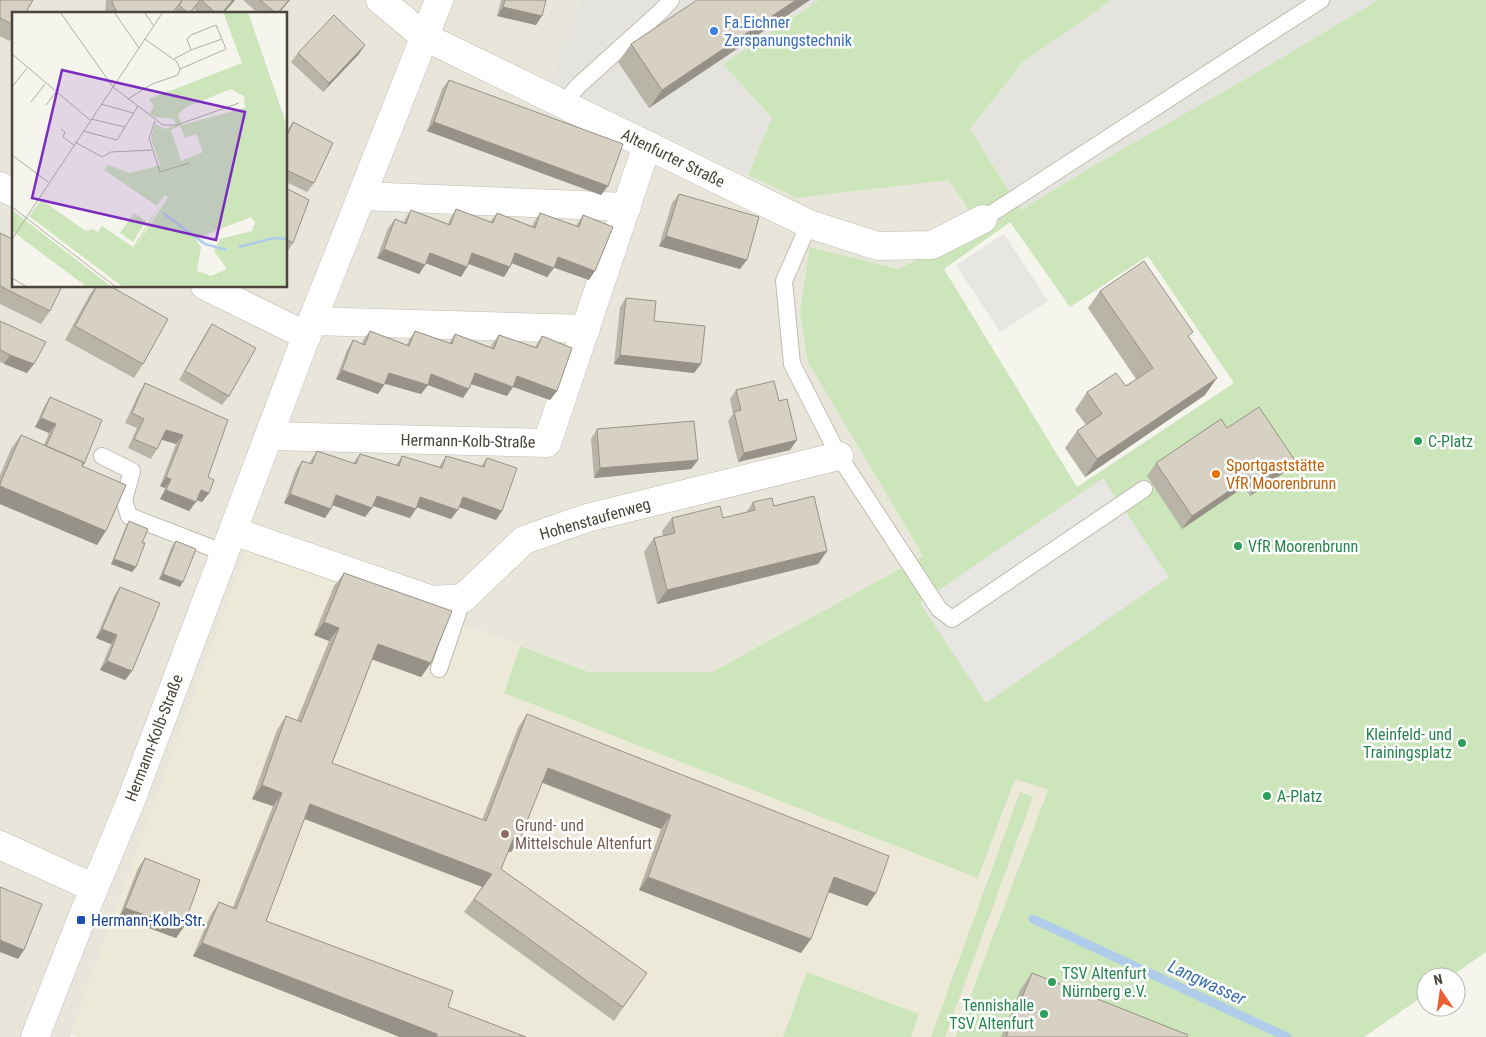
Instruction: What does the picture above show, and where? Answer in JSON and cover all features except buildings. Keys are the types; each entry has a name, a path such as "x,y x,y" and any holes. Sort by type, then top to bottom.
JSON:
{"street":[{"name":"Altenfurter Straße","path":"380,0 425,37 809,224 878,246 932,245 983,220"},
{"name":"Hermann-Kolb-Straße","path":"35,1037 130,803 310,328 439,0"},
{"name":"Hermann-Kolb-Straße","path":"269,436 547,443 648,145"},
{"path":"0,186 12,192"},
{"path":"363,196 627,207"},
{"path":"210,288 310,328 586,329"},
{"name":"Hohenstaufenweg","path":"463,598 524,540 587,518 839,456"},
{"path":"229,542 432,600 463,598"},
{"path":"0,845 94,888"}],"lane":[{"path":"563,105 577,87 671,0"},
{"path":"983,220 1321,0"},
{"path":"809,224 784,281 792,364 839,456 939,609 952,619 1144,489"},
{"path":"102,456 132,472 124,500 129,516 229,542"},
{"path":"439,670 463,598"}],"shaded area":[{"path":"0,0 580,0 549,83 797,198 949,180 979,226 899,269 810,247 808,362 923,556 712,672 589,672 248,547 70,1037 0,1037"},
{"path":"580,0 819,0 723,64 772,118 748,175 549,83"},
{"path":"1112,0 1378,0 1256,73 1089,168 1021,210 970,129 1023,62"},
{"path":"1004,234 1048,301 1000,332 956,265"},
{"path":"1103,478 1169,577 986,703 920,603"},
{"name":"Grund- und Mittelschule Altenfurt","path":"248,547 520,646 505,693 978,878 1015,778 1048,790 955,1037 79,1037 71,1034"}],"green space":[{"path":"819,0 1112,0 1023,62 970,129 1021,210 1089,168 1256,73 1378,0 1486,0 1486,952 1464,967 1416,967 1416,1001 1364,1037 955,1037 1048,790 1015,779 978,878 504,693 520,646 589,672 712,672 923,556 808,362 800,312 810,247 899,269 979,226 949,180 797,198 748,175 772,118 723,64","holes":["1010,222 1070,307 1148,256 1234,383 1077,487 944,269"]},
{"path":"1020,792 1033,797 945,1037 931,1037"},
{"path":"807,972 919,1014 911,1037 783,1037"}],"waterway":[{"name":"Langwasser","path":"1033,919 1287,1037"}],"place":[{"name":"Fa.Eichner Zerspanungstechnik","path":"714,31"},
{"name":"C-Platz","path":"1418,441"},
{"name":"Sportgaststätte VfR Moorenbrunn","path":"1216,474"},
{"name":"VfR Moorenbrunn","path":"1238,546"},
{"name":"Kleinfeld- und Trainingsplatz","path":"1462,743"},
{"name":"A-Platz","path":"1267,796"},
{"name":"Grund- und Mittelschule Altenfurt","path":"505,834"},
{"name":"Hermann-Kolb-Str.","path":"81,920"},
{"name":"TSV Altenfurt Nürnberg e.V.","path":"1052,982"},
{"name":"Tennishalle TSV Altenfurt","path":"1044,1014"}]}
